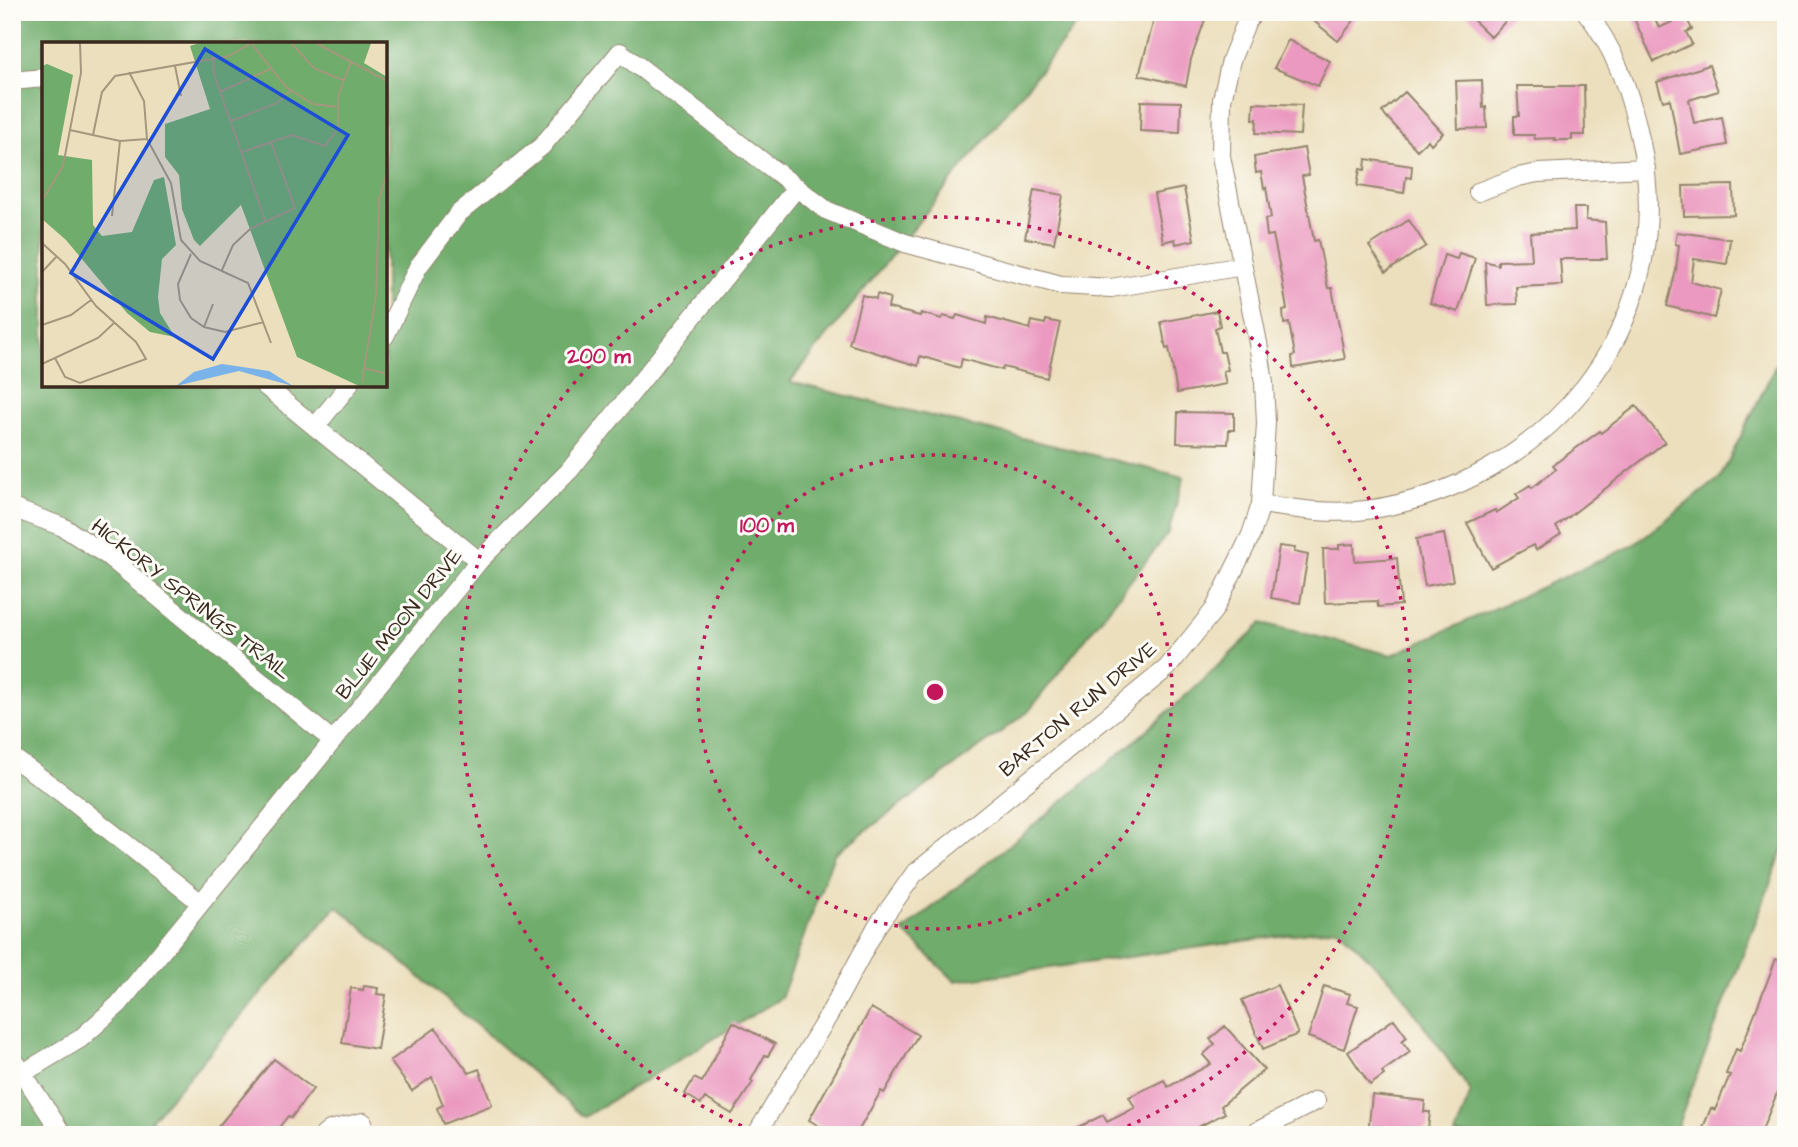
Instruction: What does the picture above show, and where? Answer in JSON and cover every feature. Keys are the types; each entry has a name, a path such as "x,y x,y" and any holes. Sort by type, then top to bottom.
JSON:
{"street":[{"name":"BARTON RUN DRIVE","path":"756,1135 830,1013 877,926 914,874 1167,668 1214,610 1245,548 1261,503 1266,423 1264,383 1222,156 1222,100 1231,60 1246,23 1254,12"},
{"path":"1261,503 1311,511 1364,511 1412,501 1449,489 1485,473 1535,439 1573,403 1598,369 1622,325 1640,274 1648,201 1646,168 1635,113 1618,66 1597,25 1586,12"},
{"path":"387,332 418,267 459,213 542,146 620,52 826,209 905,243 1061,285 1111,288 1243,266"},
{"path":"12,81 42,78"},
{"path":"1478,192 1518,177 1538,173 1646,168"},
{"name":"BLUE MOON DRIVE","path":"23,1073 80,1039 119,1004 479,561 569,471 797,187"},
{"path":"266,387 479,561"},
{"path":"315,427 347,387"},
{"name":"HICKORY SPRINGS TRAIL","path":"12,508 63,527 108,556 332,741"},
{"path":"12,757 63,794 201,904"},
{"path":"12,1056 63,1135"},
{"path":"1250,1135 1316,1101"},
{"path":"324,1135 330,1130 363,1122"}],"green space":[{"path":"12,12 1087,12 790,382 1184,477 1168,533 1028,712 834,854 781,998 584,1117 337,906 138,1135 12,1135"},
{"path":"1786,345 1786,842 1674,1135 1455,1135 1471,1092 1393,982 1338,928 955,981 903,931 1132,743 1262,623 1392,655 1632,546 1720,478"}],"building":[{"path":"1156,12 1193,12 1206,17 1191,59 1186,86 1139,75"},
{"path":"1303,12 1346,12 1355,19 1338,41"},
{"path":"1465,12 1514,12 1491,37"},
{"path":"1631,12 1652,12 1659,28 1685,16 1692,29 1686,32 1692,44 1654,62"},
{"path":"1288,40 1330,61 1318,86 1274,68"},
{"path":"1709,65 1718,91 1689,100 1694,123 1722,117 1727,145 1680,154 1670,99 1663,101 1657,82"},
{"path":"1482,80 1487,128 1458,129 1456,81"},
{"path":"1517,86 1584,86 1585,135 1572,135 1572,140 1555,140 1535,139 1534,135 1514,135 1514,116 1519,116"},
{"path":"1405,92 1443,133 1431,144 1428,140 1417,150 1382,112"},
{"path":"1141,101 1181,102 1180,133 1140,131"},
{"path":"1254,103 1302,105 1300,135 1256,133"},
{"path":"1304,148 1309,175 1302,176 1314,241 1318,240 1328,288 1332,288 1345,359 1293,368 1292,356 1295,355 1289,323 1284,324 1283,311 1287,310 1282,279 1273,235 1267,236 1265,219 1271,218 1266,187 1264,188 1261,172 1256,173 1254,157"},
{"path":"1366,159 1412,166 1411,178 1406,177 1404,193 1357,186 1360,169 1365,170"},
{"path":"1733,185 1734,215 1684,216 1683,186"},
{"path":"1184,188 1194,240 1176,244 1175,239 1163,242 1154,194"},
{"path":"1034,190 1063,195 1054,243 1025,238"},
{"path":"1574,208 1587,208 1586,220 1605,222 1607,259 1560,259 1562,285 1516,287 1517,304 1487,305 1485,261 1498,265 1498,261 1532,260 1530,233 1575,230"},
{"path":"1409,220 1426,246 1386,272 1369,246"},
{"path":"1677,232 1730,239 1727,264 1694,259 1691,282 1721,290 1714,318 1667,306 1676,270 1679,245 1675,244"},
{"path":"1459,253 1475,258 1458,312 1430,303 1444,255 1457,259"},
{"path":"877,294 890,298 888,308 920,316 921,313 942,319 943,316 955,319 957,315 986,324 987,317 1030,329 1032,321 1060,323 1047,378 962,359 960,368 920,356 918,366 849,344 862,295 876,299"},
{"path":"1217,311 1220,326 1215,328 1220,352 1224,352 1228,370 1223,371 1226,384 1177,393 1161,322"},
{"path":"1636,406 1665,442 1556,527 1561,534 1536,550 1533,545 1491,568 1467,523 1495,510 1496,513 1519,498 1516,494 1530,485 1532,488 1556,469 1553,465"},
{"path":"1178,412 1234,413 1234,430 1229,430 1228,444 1177,443"},
{"path":"1444,534 1453,581 1425,586 1416,539"},
{"path":"1354,544 1355,561 1397,558 1401,605 1378,607 1377,601 1325,603 1323,549 1339,549 1339,545"},
{"path":"1279,546 1295,548 1294,552 1308,555 1300,603 1271,598"},
{"path":"1776,959 1786,963 1786,1071 1760,1135 1700,1135 1711,1108 1715,1110 1730,1075 1726,1074 1736,1049 1740,1051"},
{"path":"1277,985 1298,1034 1263,1049 1242,1000"},
{"path":"364,986 378,988 377,994 386,995 377,1049 342,1043 351,988 363,990"},
{"path":"1324,986 1350,994 1347,1003 1358,1006 1344,1049 1308,1037"},
{"path":"871,1008 918,1035 856,1135 834,1135 809,1120"},
{"path":"1394,1019 1407,1037 1402,1041 1410,1052 1382,1072 1384,1075 1370,1085 1348,1052"},
{"path":"733,1022 775,1044 768,1056 765,1055 751,1080 753,1082 732,1114 705,1098 701,1104 685,1094 694,1078 702,1082"},
{"path":"1225,1026 1264,1070 1221,1106 1225,1113 1183,1135 1063,1135 1103,1115 1107,1122 1135,1108 1129,1097 1164,1080 1168,1087 1211,1064 1203,1055 1215,1044 1210,1039"},
{"path":"436,1028 469,1073 479,1069 492,1105 443,1124 437,1108 443,1105 432,1077 412,1091 390,1061"},
{"path":"274,1059 313,1089 291,1118 288,1116 273,1135 211,1135"},
{"path":"1372,1095 1425,1101 1424,1112 1430,1112 1428,1129 1422,1129 1422,1135 1368,1133"}]}
